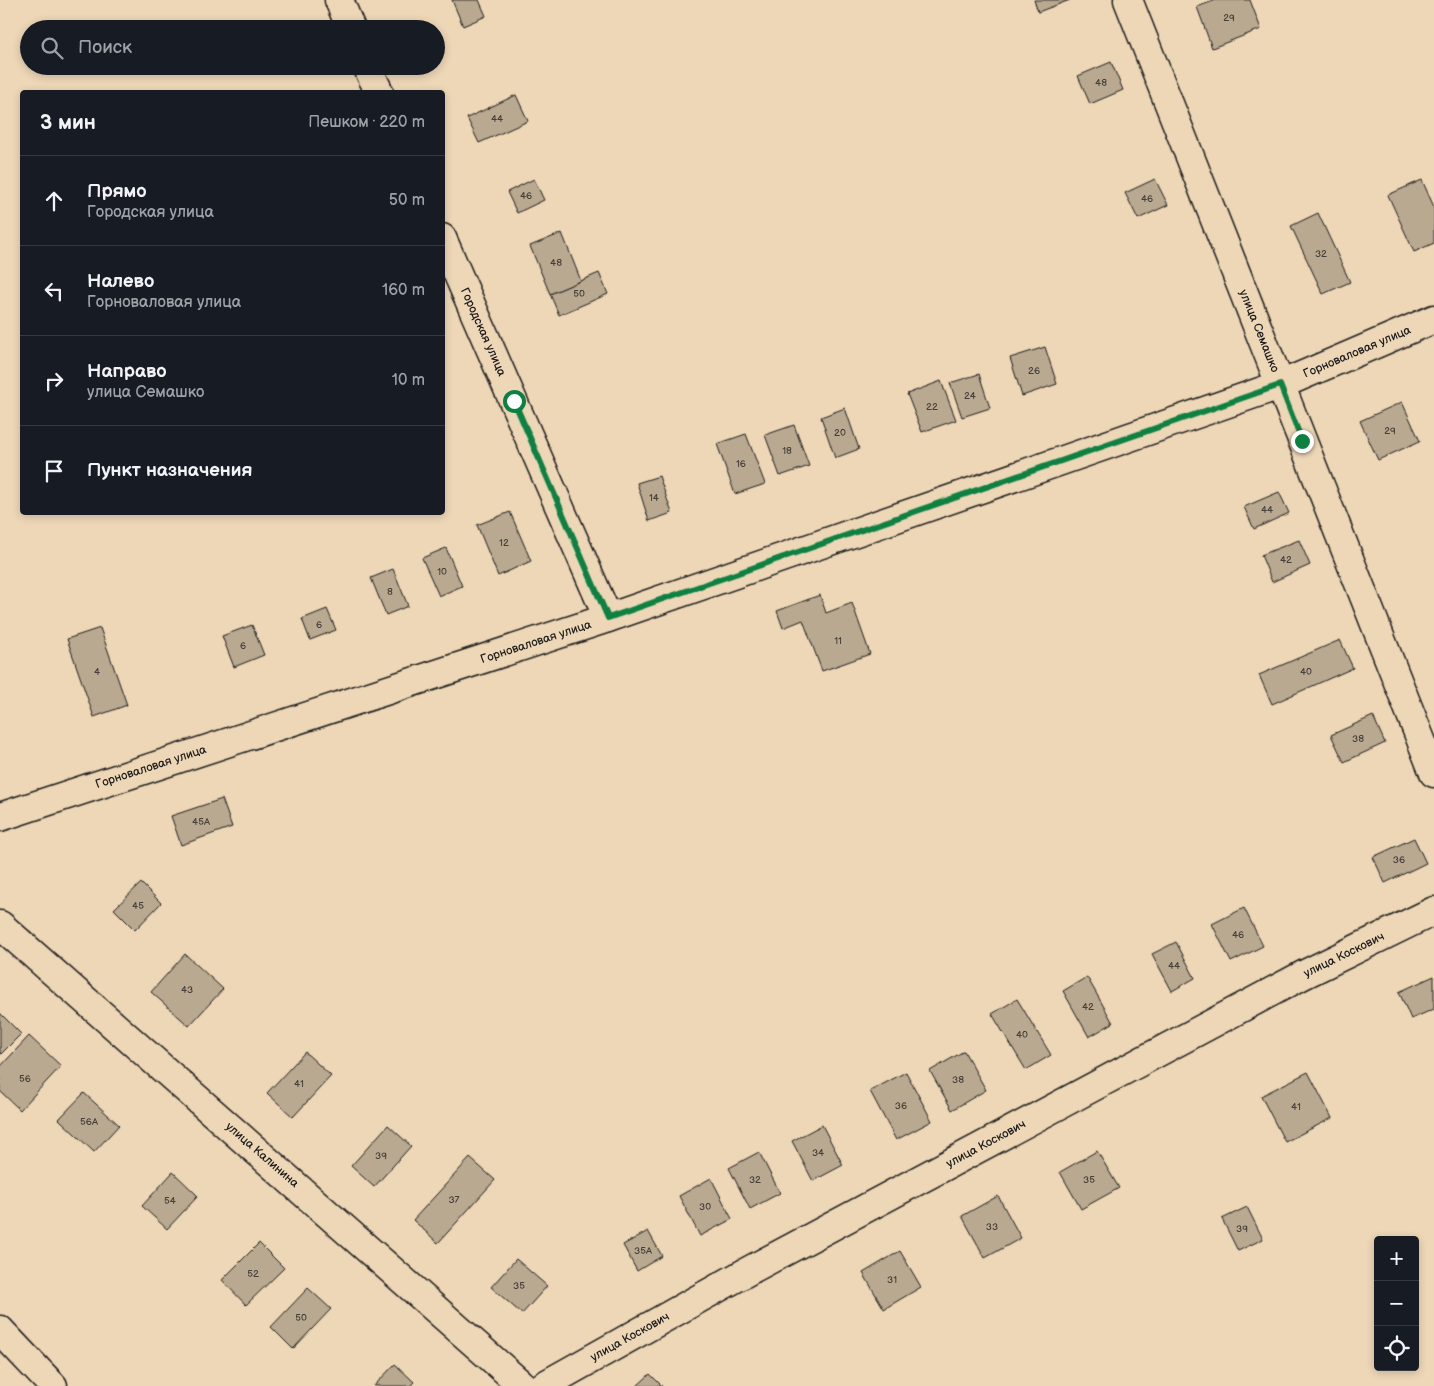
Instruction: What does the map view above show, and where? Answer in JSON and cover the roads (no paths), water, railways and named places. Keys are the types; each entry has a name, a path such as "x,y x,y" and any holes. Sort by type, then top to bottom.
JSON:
{"street":[{"path":"338,0 347,20"},
{"name":"улица Семашко","path":"1128,0 1434,773"},
{"path":"372,75 378,90"},
{"name":"Городская улица","path":"445,245 608,618"},
{"name":"Горноваловая улица","path":"0,817 608,618 1280,385 1434,319"},
{"name":"улица Коскович","path":"543,1386 750,1270 1250,1003 1434,911"},
{"name":"улица Калинина","path":"0,925 523,1386"},
{"path":"0,1330 53,1386"}]}
